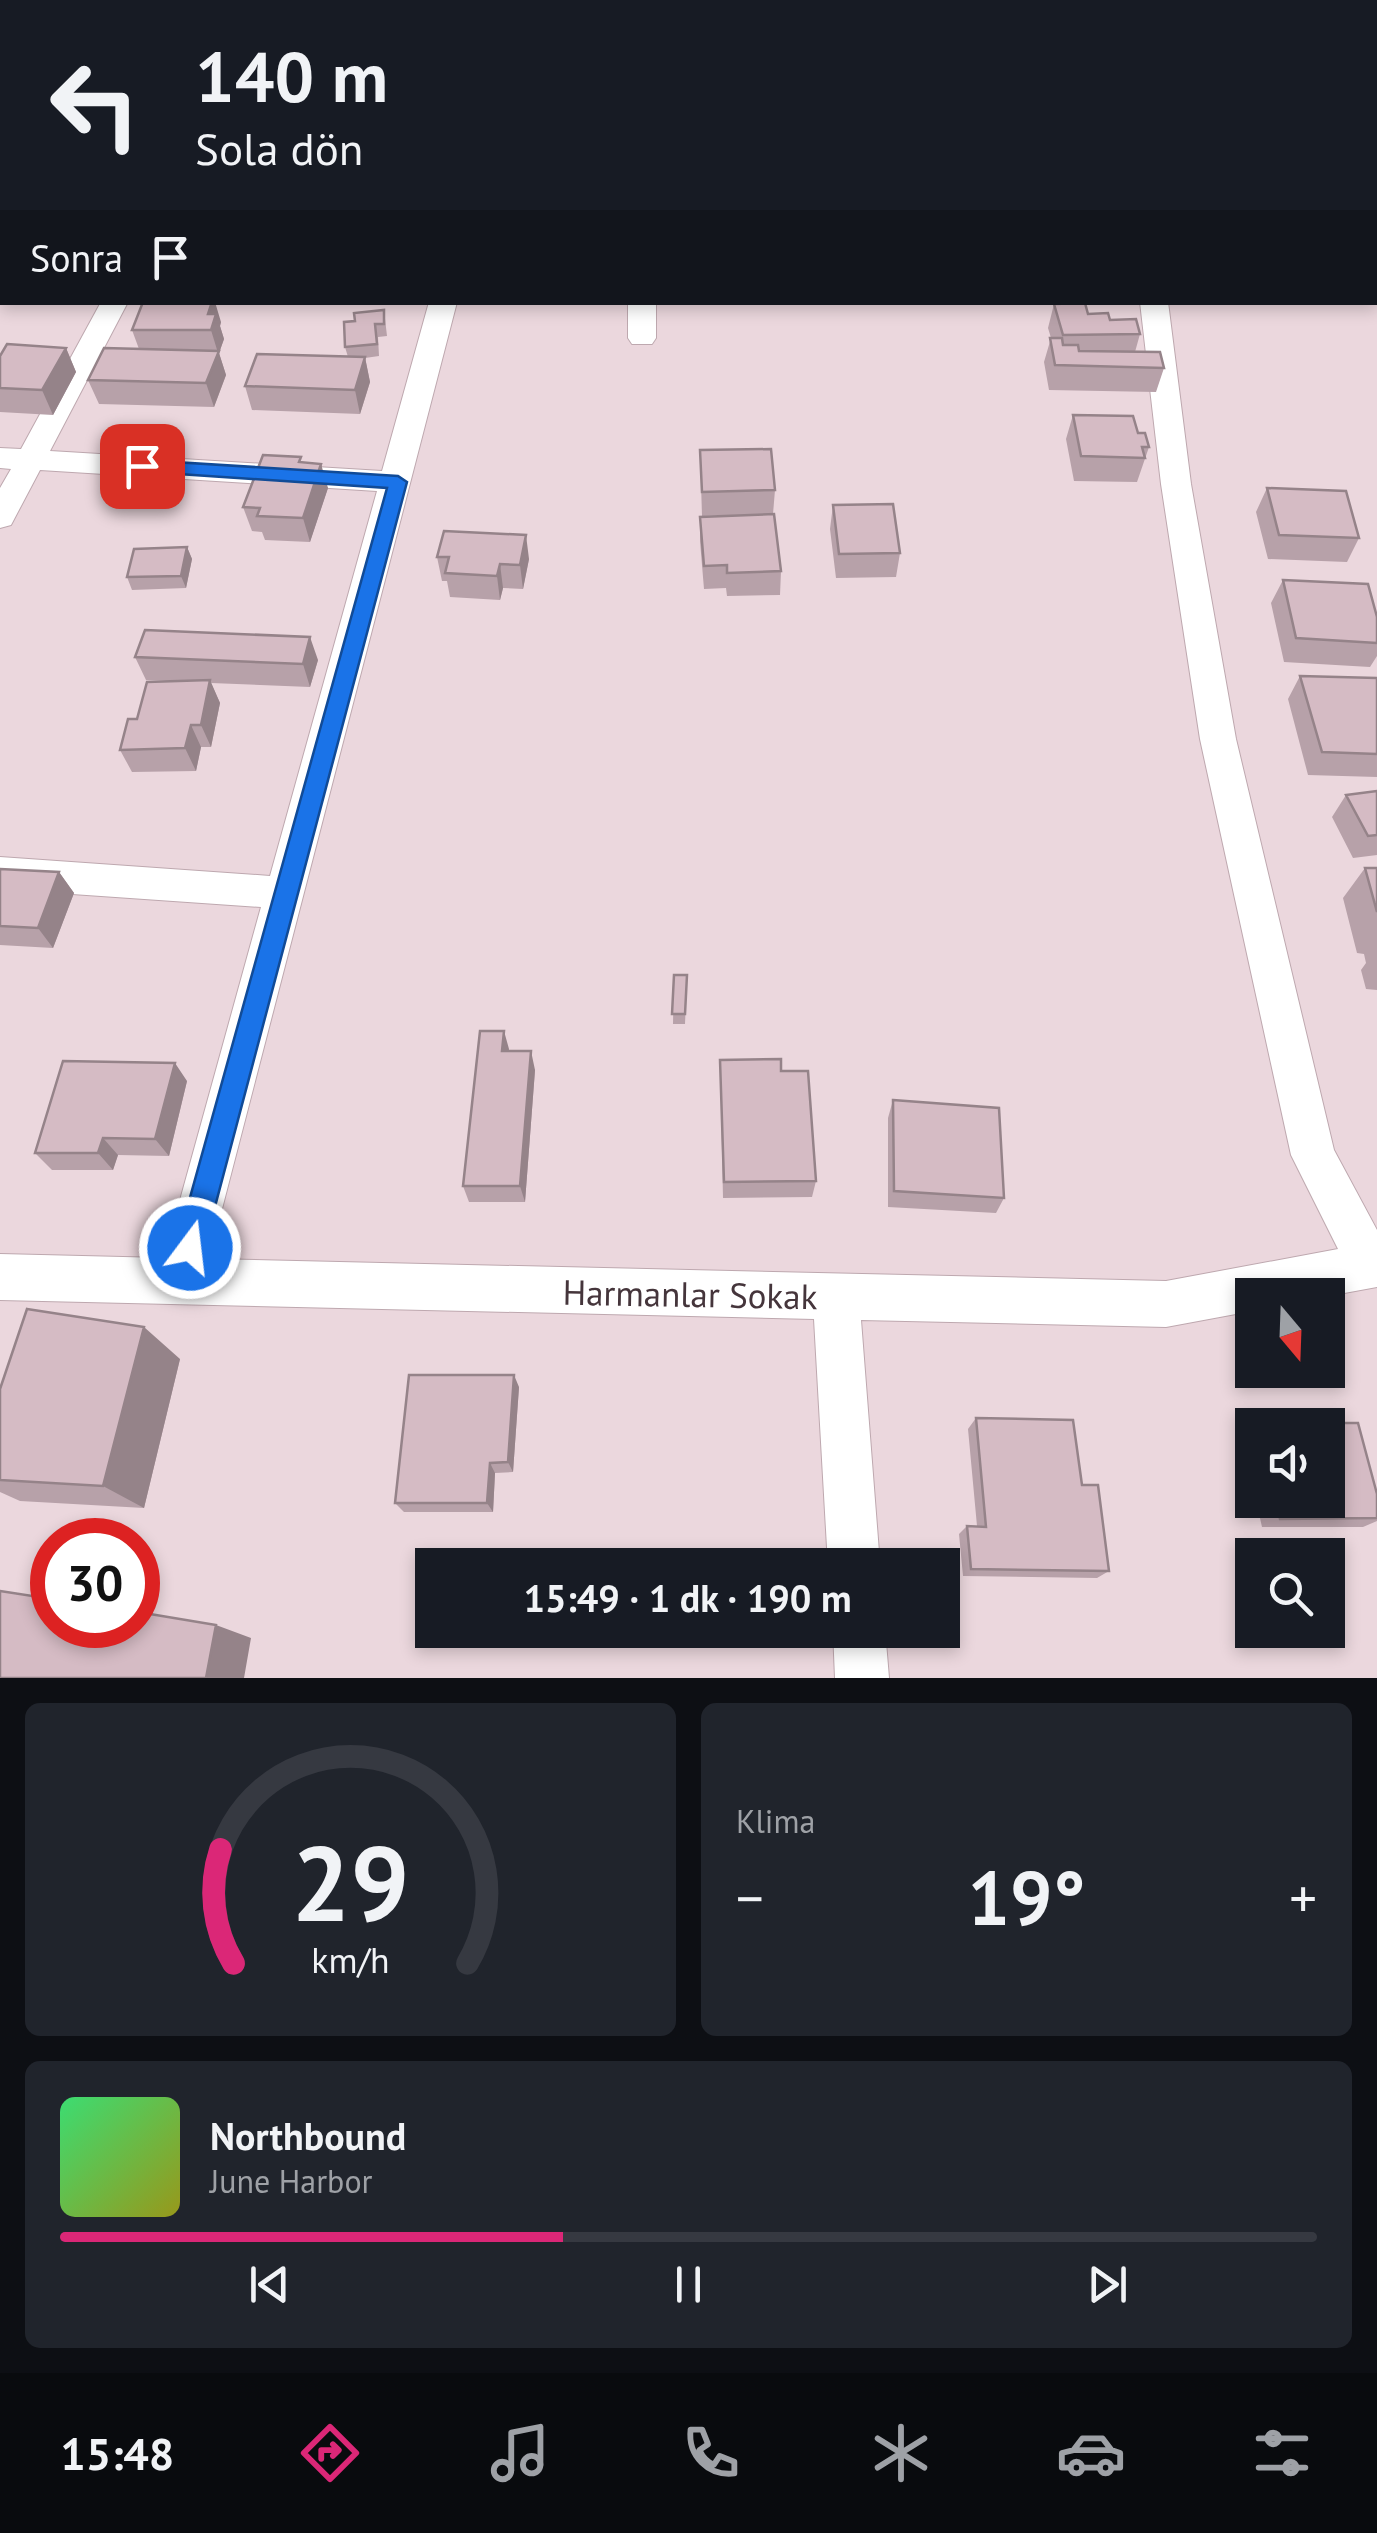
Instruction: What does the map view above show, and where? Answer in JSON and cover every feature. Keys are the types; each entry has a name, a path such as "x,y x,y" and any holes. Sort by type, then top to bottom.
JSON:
{"street":[{"path":"0,517 112,305"},
{"path":"180,1283 398,482 441,305"},
{"path":"642,305 642,338"},
{"path":"1154,305 1176,484 1218,740 1312,1156 1374,1264"},
{"path":"0,458 398,482"},
{"path":"0,872 286,893"},
{"name":"Harmanlar Sokak","path":"0,1277 1166,1304 1374,1264"},
{"path":"836,1298 853,1548"},
{"path":"860,1648 862,1678"}],"shaded area":[{"path":"0,305 1377,305 1377,1678 0,1678"}],"building":[{"path":"142,305 211,305 208,314 216,314 211,330 132,330"},
{"path":"1054,305 1086,305 1088,314 1108,313 1110,320 1136,319 1140,334 1063,335"},
{"path":"384,310 384,324 375,324 377,344 345,347 344,322 355,321 354,313"},
{"path":"1050,338 1062,338 1063,345 1078,345 1079,351 1160,352 1164,368 1055,365"},
{"path":"7,344 66,348 42,390 0,388 0,356"},
{"path":"104,348 219,351 206,383 88,380"},
{"path":"257,354 365,357 355,390 245,386"},
{"path":"1073,415 1133,416 1138,433 1145,433 1149,447 1142,447 1145,458 1081,456"},
{"path":"771,449 775,490 702,492 700,450"},
{"path":"263,455 301,457 299,462 321,464 303,518 257,516 260,508 243,507"},
{"path":"1267,488 1346,491 1359,538 1279,535"},
{"path":"893,504 900,553 839,554 833,505"},
{"path":"774,514 781,571 727,573 727,565 704,566 700,517"},
{"path":"444,531 526,535 520,565 500,564 497,576 445,573 449,557 437,557"},
{"path":"187,547 181,576 127,577 134,549"},
{"path":"1283,580 1368,584 1377,617 1377,643 1296,638"},
{"path":"145,630 310,637 303,664 135,657"},
{"path":"1300,676 1377,678 1377,754 1322,752"},
{"path":"210,680 201,725 191,725 185,748 120,750 128,719 137,719 147,682"},
{"path":"1377,791 1377,835 1368,836 1346,795"},
{"path":"1365,868 1377,868 1377,912"},
{"path":"0,869 59,872 38,928 0,926"},
{"path":"674,975 687,975 685,1014 672,1014"},
{"path":"480,1031 504,1031 502,1051 531,1051 520,1186 463,1186"},
{"path":"781,1059 781,1071 808,1071 816,1181 724,1182 720,1060"},
{"path":"63,1061 175,1063 155,1139 103,1138 98,1153 35,1153"},
{"path":"893,1100 999,1108 1004,1198 894,1191"},
{"path":"27,1309 144,1327 103,1486 0,1480 0,1389"},
{"path":"409,1375 514,1375 508,1462 490,1463 487,1503 395,1503"},
{"path":"976,1418 1073,1420 1082,1485 1098,1485 1109,1571 971,1569 967,1526 986,1527"},
{"path":"1345,1423 1358,1423 1377,1494 1377,1518 1280,1519 1345,1518"},
{"path":"0,1591 30,1596 30,1648 160,1648 160,1616 216,1625 206,1678 0,1678"}],"route":[{"path":"142,466 398,482 190,1248"}]}
